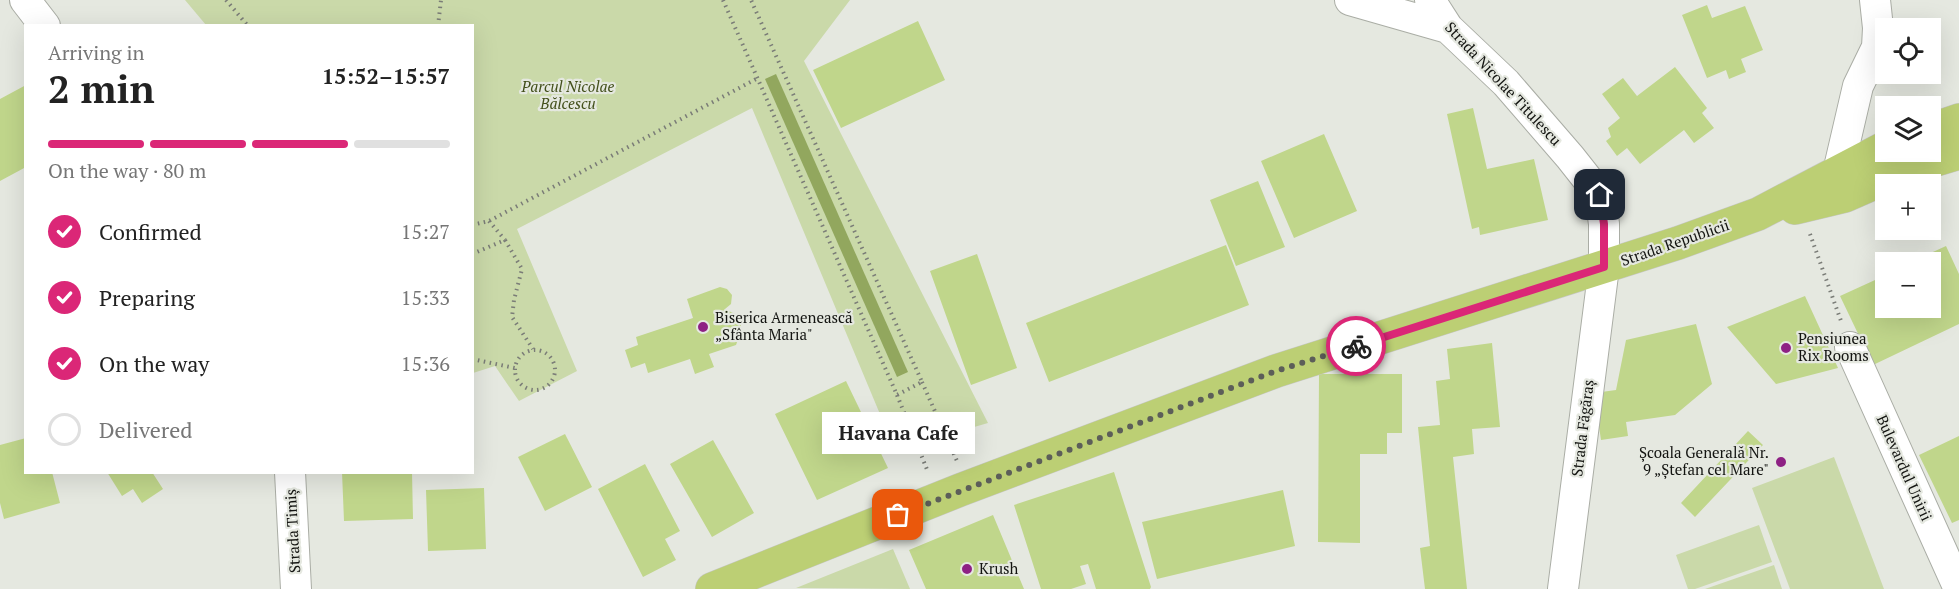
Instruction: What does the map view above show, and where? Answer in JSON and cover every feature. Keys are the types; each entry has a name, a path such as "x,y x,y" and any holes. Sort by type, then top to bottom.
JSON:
{"main road":[{"path":"1941,126 1959,120"},
{"name":"Strada Republicii","path":"712,589 954,493 1276,371 1678,243 1758,214 1875,153"},
{"name":"Strada Republicii","path":"1758,214 1801,207 1845,196 1910,168 1959,153"}],"street":[{"path":"25,0 43,24"},
{"path":"1350,0 1448,28"},
{"name":"Strada Nicolae Titulescu","path":"1430,0 1448,28 1506,83 1600,195 1604,224 1604,267"},
{"path":"1838,172 1858,86 1877,46 1875,0"},
{"name":"Strada Făgăraș","path":"1563,589 1604,267"},
{"name":"Bulevardul Unirii","path":"1850,347 1959,589"},
{"name":"Strada Timiș","path":"290,474 296,589"}],"path":[{"path":"226,0 246,24"},
{"path":"438,24 441,0"},
{"path":"723,0 897,396 954,493"},
{"path":"751,0 922,382 954,493"},
{"path":"474,225 489,221 758,78"},
{"path":"1801,207 1850,347"},
{"path":"489,221 505,240 522,268 512,317 533,349"},
{"path":"474,253 505,240"},
{"path":"533,349 540,350 552,358 555,371 550,383 539,389 527,388 518,380 515,368 520,355 533,349"},
{"path":"474,359 515,368"},
{"path":"897,396 922,382"}],"green space":[{"name":"Parcul Nicolae Bălcescu","path":"185,0 850,0 804,61 988,423 895,450 752,108 517,229 577,371 519,401 495,366 474,373 474,24 205,24"},
{"path":"1834,457 1884,589 1790,589 1752,488"},
{"path":"1759,525 1772,562 1695,589 1688,589 1676,555"},
{"path":"893,549 910,589 796,588"},
{"path":"1774,565 1782,589 1705,589"}],"shaded area":[{"path":"776,74 908,372 897,377 765,79"}],"building":[{"path":"1707,5 1712,18 1745,6 1763,50 1741,59 1746,72 1729,79 1726,70 1707,78 1682,15"},
{"path":"918,21 945,80 841,128 813,70"},
{"path":"1675,67 1707,108 1702,113 1714,128 1694,143 1684,130 1640,164 1627,148 1617,156 1606,141 1611,137 1608,128 1620,118 1602,94 1623,78 1637,96"},
{"path":"24,86 24,168 0,181 0,99"},
{"path":"1473,108 1487,169 1534,159 1548,220 1480,235 1479,227 1472,229 1447,114"},
{"path":"1324,134 1357,211 1294,238 1261,161"},
{"path":"1258,181 1285,247 1236,266 1210,200"},
{"path":"1226,245 1249,305 1049,382 1026,323"},
{"path":"1946,246 1959,274 1959,324 1873,365 1840,296 1875,280 1875,318 1941,318 1941,252 1933,252"},
{"path":"977,254 1017,368 971,385 930,271"},
{"name":"Biserica Armenească „Sfânta Maria\"","path":"720,287 727,289 732,295 731,304 725,309 735,314 741,322 741,332 736,345 709,354 714,367 695,374 690,359 648,373 645,363 631,368 625,350 638,345 636,337 693,318 687,299"},
{"name":"Pensiunea Rix Rooms","path":"1805,296 1838,368 1776,384 1727,327"},
{"path":"1696,324 1712,384 1675,415 1626,422 1628,436 1601,440 1594,393 1616,390 1626,340"},
{"path":"1492,343 1500,427 1472,429 1474,454 1453,457 1467,589 1425,589 1420,548 1430,546 1418,427 1440,425 1436,381 1450,379 1447,349"},
{"path":"1319,374 1402,374 1402,433 1387,433 1387,454 1360,454 1360,543 1318,542"},
{"path":"846,381 888,468 817,500 775,414"},
{"path":"1748,431 1763,445 1695,517 1681,503"},
{"path":"565,434 592,487 545,511 518,457"},
{"path":"1959,436 1959,520 1952,523 1919,455"},
{"path":"24,439 24,474 53,474 60,503 4,519 0,503 0,445"},
{"path":"713,440 754,513 712,537 670,464"},
{"path":"645,464 680,531 665,539 676,560 643,577 598,489"},
{"path":"1114,472 1150,589 1096,589 1088,564 1080,566 1086,584 1071,589 1041,589 1014,505"},
{"path":"108,474 153,474 163,489 142,503 133,489 122,496"},
{"path":"342,474 412,474 413,519 344,521"},
{"path":"484,488 486,549 428,551 426,490"},
{"path":"1283,490 1295,546 1157,579 1142,522"},
{"name":"Krush","path":"993,515 1024,589 926,589 909,550"}],"way so far":[{"path":"898,515 1276,371 1356,346"}],"place":[{"name":"Biserica Armenească „Sfânta Maria\"","path":"703,327"},
{"name":"Pensiunea Rix Rooms","path":"1786,348"},
{"name":"Școala Generală Nr. 9 „Ștefan cel Mare\"","path":"1781,462"},
{"name":"Havana Cafe","path":"898,515"},
{"name":"Krush","path":"967,569"}],"route":[{"path":"1356,346 1604,267 1604,224 1600,195"}]}
